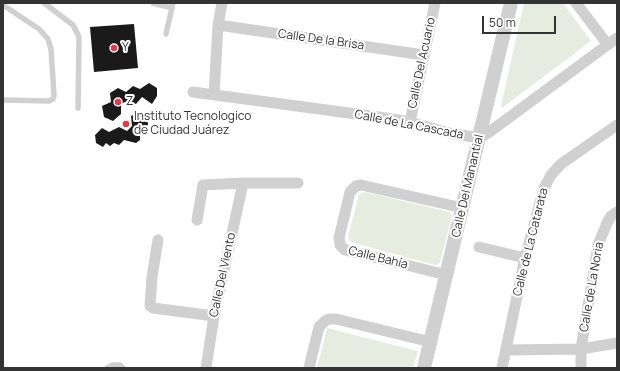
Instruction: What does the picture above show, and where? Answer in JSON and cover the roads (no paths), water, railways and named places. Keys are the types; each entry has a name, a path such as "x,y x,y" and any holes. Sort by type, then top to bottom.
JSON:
{"street":[{"path":"214,95 218,25 222,3"},
{"name":"Calle Del Acuario","path":"410,122 435,3"},
{"name":"Calle Del Manantial","path":"424,368 511,3"},
{"path":"576,3 613,41"},
{"name":"Calle De la Brisa","path":"218,25 424,55"},
{"name":"Calle de La Cascada","path":"193,92 410,122 449,133 480,138 613,41"},
{"name":"Calle de La Catarata","path":"502,368 525,258 544,188 550,175 560,164 617,125"},
{"name":"Calle Del Viento","path":"206,368 214,316 243,183"},
{"path":"197,220 203,185 298,183"},
{"name":"Calle Bahía","path":"447,275 341,248 339,242 350,192 356,186 361,185 463,208"},
{"name":"Calle de La Noria","path":"581,368 581,349 598,245 611,216 617,212"},
{"path":"158,240 149,303 150,306 153,308 214,316"},
{"path":"479,247 525,258"},
{"path":"309,368 318,327 329,319 336,319 430,342"},
{"path":"506,350 581,349 617,343"}],"lane":[{"path":"44,3 73,25 76,30 78,37 78,108"},
{"path":"153,3 172,5 166,34"},
{"path":"3,5 39,29 48,39 51,49 54,95 53,99 49,102 3,100"},
{"path":"107,368 112,365 120,365 123,368"}],"place":[{"name":"Y","path":"114,48"},
{"name":"Z","path":"118,102"},
{"name":"Instituto Tecnologico de Ciudad Juárez","path":"126,124"}]}
